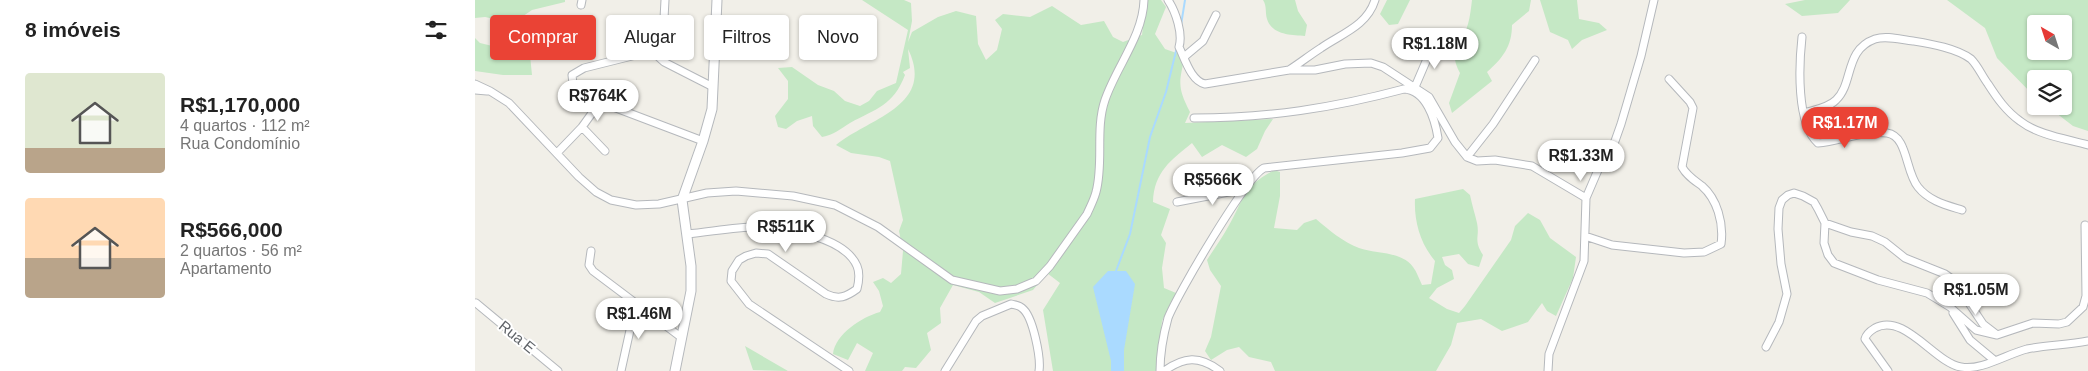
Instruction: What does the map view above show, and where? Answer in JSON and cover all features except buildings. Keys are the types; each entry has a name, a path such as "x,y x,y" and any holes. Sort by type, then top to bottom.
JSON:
{"street":[{"path":"664,15 665,0"},
{"path":"675,371 691,291 687,234 682,200 712,109 717,0"},
{"path":"475,84 490,91 509,104 579,176 597,192 611,200 636,205 659,204 707,193 744,191 793,196 835,205 879,227 953,280 1000,291 1017,288 1036,281 1050,266 1087,214 1097,192 1104,101 1134,37 1143,13 1144,0"},
{"path":"1168,0 1182,39 1179,47 1194,78 1200,83 1205,84 1289,70 1315,70 1354,63 1371,63 1383,67 1429,98 1455,142 1467,157 1477,161 1495,160 1533,166 1586,198"},
{"path":"1289,70 1323,46 1351,31 1373,8 1375,0"},
{"path":"1548,371 1549,354 1584,261 1586,198 1597,170 1615,141 1621,124 1641,56 1654,0"},
{"path":"1184,57 1203,41 1216,15"},
{"path":"1802,37 1799,64 1800,92 1809,132 1818,143 1872,133 1893,135 1900,140 1909,173 1918,187 1929,198 1962,210"},
{"path":"1804,113 1829,105 1836,100 1842,91 1854,58 1861,47 1875,39 1886,37 1922,42 1959,53 1971,60 2007,112 2023,123 2046,133 2088,145"},
{"path":"1415,87 1433,45"},
{"path":"596,105 573,84 572,75 584,68 614,60"},
{"path":"662,60 713,87"},
{"path":"1467,157 1493,124 1535,60"},
{"path":"1585,236 1612,246 1684,253 1705,252 1721,244 1723,235 1715,200 1703,187 1686,174 1682,167 1693,108 1690,102 1669,80"},
{"path":"1162,371 1163,334 1169,316 1186,283 1254,176 1264,168 1402,153 1430,148 1438,138 1437,131 1423,99 1411,90 1404,89 1350,104 1241,118 1194,118"},
{"path":"475,90 490,91"},
{"path":"557,153 582,127 596,105 602,103 703,141"},
{"path":"582,127 605,151"},
{"path":"1177,202 1244,189"},
{"path":"1766,347 1779,322 1787,294 1781,264 1779,208 1783,200 1795,193 1814,202 1825,223 1824,243 1828,255 1834,263 1878,280 1918,289 1950,307 1976,330 1997,334 2033,322 2059,324 2067,322 2083,308 2086,296 2085,225"},
{"path":"1825,223 1851,232 1872,236 1885,242 1905,258 1945,274 1952,279 1983,324 1997,334"},
{"path":"687,234 756,227 799,232 821,239 851,256 857,266 859,276 857,289 847,297 835,298 826,294 769,254 756,254 739,260 732,271 731,281 749,304 849,371"},
{"path":"591,251 589,265 593,271 682,338"},
{"name":"Rua E","path":"476,303 558,371"},
{"path":"621,371 636,303"},
{"path":"945,371 976,321 982,316 1011,304 1022,307 1027,313 1039,352 1039,371"},
{"path":"1950,307 1970,340 1993,360"},
{"path":"1888,371 1865,339 1871,330 1881,324 1901,328 1960,367 1975,368 1993,360 2026,350 2088,341"},
{"path":"1162,371 1177,362 1186,360 1203,362 1220,371"}],"green space":[{"path":"475,0 565,0 565,2 532,10 525,15 490,15 490,18 475,18"},
{"path":"862,0 904,0 911,3 912,21 908,42 912,32 938,17 956,11 976,16 978,44 986,60 997,50 1002,29 995,20 1003,14 1030,17 1052,6 1081,25 1104,21 1113,37 1123,42 1142,35 1146,0 1161,0 1166,7 1155,34 1165,49 1185,56 1180,84 1190,112 1185,123 1273,119 1257,149 1246,157 1222,145 1202,157 1192,143 1171,161 1160,175 1154,192 1153,202 1170,209 1161,235 1166,243 1162,268 1164,288 1176,293 1162,321 1156,371 1053,371 1043,310 1060,283 1047,273 1033,290 995,303 979,292 953,285 940,308 941,323 927,333 931,350 916,368 905,367 902,371 865,371 873,353 857,343 848,360 833,354 844,333 858,322 880,312 883,306 879,291 873,282 883,278 891,283 901,274 903,251 899,231 903,220 890,161 879,157 851,153 836,145 895,108 906,97 913,84 914,68 908,49 910,68 903,72 905,75 900,85 889,100 837,132 822,137 813,126 812,116 797,121 786,129 778,127 775,116 788,99 788,81 778,68 792,67 818,85 834,91 845,101 860,106 869,101 877,91 896,83 908,30"},
{"path":"1263,0 1295,0 1298,11 1307,25 1305,36 1283,33 1273,28 1267,19"},
{"path":"1387,0 1410,0 1398,24 1389,25 1380,14"},
{"path":"1472,0 1531,0 1529,11 1512,25 1512,32 1505,51 1498,62 1487,72 1492,81 1452,113 1449,103 1460,73 1456,65 1455,52 1468,24"},
{"path":"1540,0 1577,0 1579,19 1599,23 1607,30 1582,40 1572,49 1568,40 1550,32"},
{"path":"1805,0 1850,0 1838,13 1802,16 1785,4"},
{"path":"1947,0 2088,0 2088,131 2073,126 2059,115 2072,115 2072,70 2027,70 2027,89 1997,58 1985,28"},
{"path":"475,38 480,43 490,45 490,60 530,60 532,75 503,75 475,71"},
{"path":"1274,170 1280,172 1280,196 1274,228 1297,230 1304,223 1316,219 1336,235 1359,248 1402,258 1414,269 1422,285 1431,284 1435,261 1425,247 1419,232 1415,199 1463,189 1470,195 1478,228 1477,242 1483,255 1479,267 1468,264 1459,254 1442,257 1445,265 1452,270 1454,279 1437,288 1429,298 1447,309 1459,313 1465,306 1511,240 1515,226 1528,213 1540,220 1550,238 1576,257 1573,278 1556,316 1547,311 1542,303 1528,322 1502,331 1481,319 1457,323 1451,345 1436,371 1275,371 1271,362 1249,357 1239,347 1227,350 1211,360 1205,351 1211,337 1221,286 1210,270 1207,260 1226,231 1249,188"},
{"path":"745,346 788,371 753,370"}],"water":[{"path":"1108,271 1126,271 1135,284 1124,350 1124,371 1111,371 1111,361 1093,287"}],"waterway":[{"path":"1181,25 1185,0"},
{"path":"1116,271 1130,234 1150,137 1166,92 1177,47"}]}
